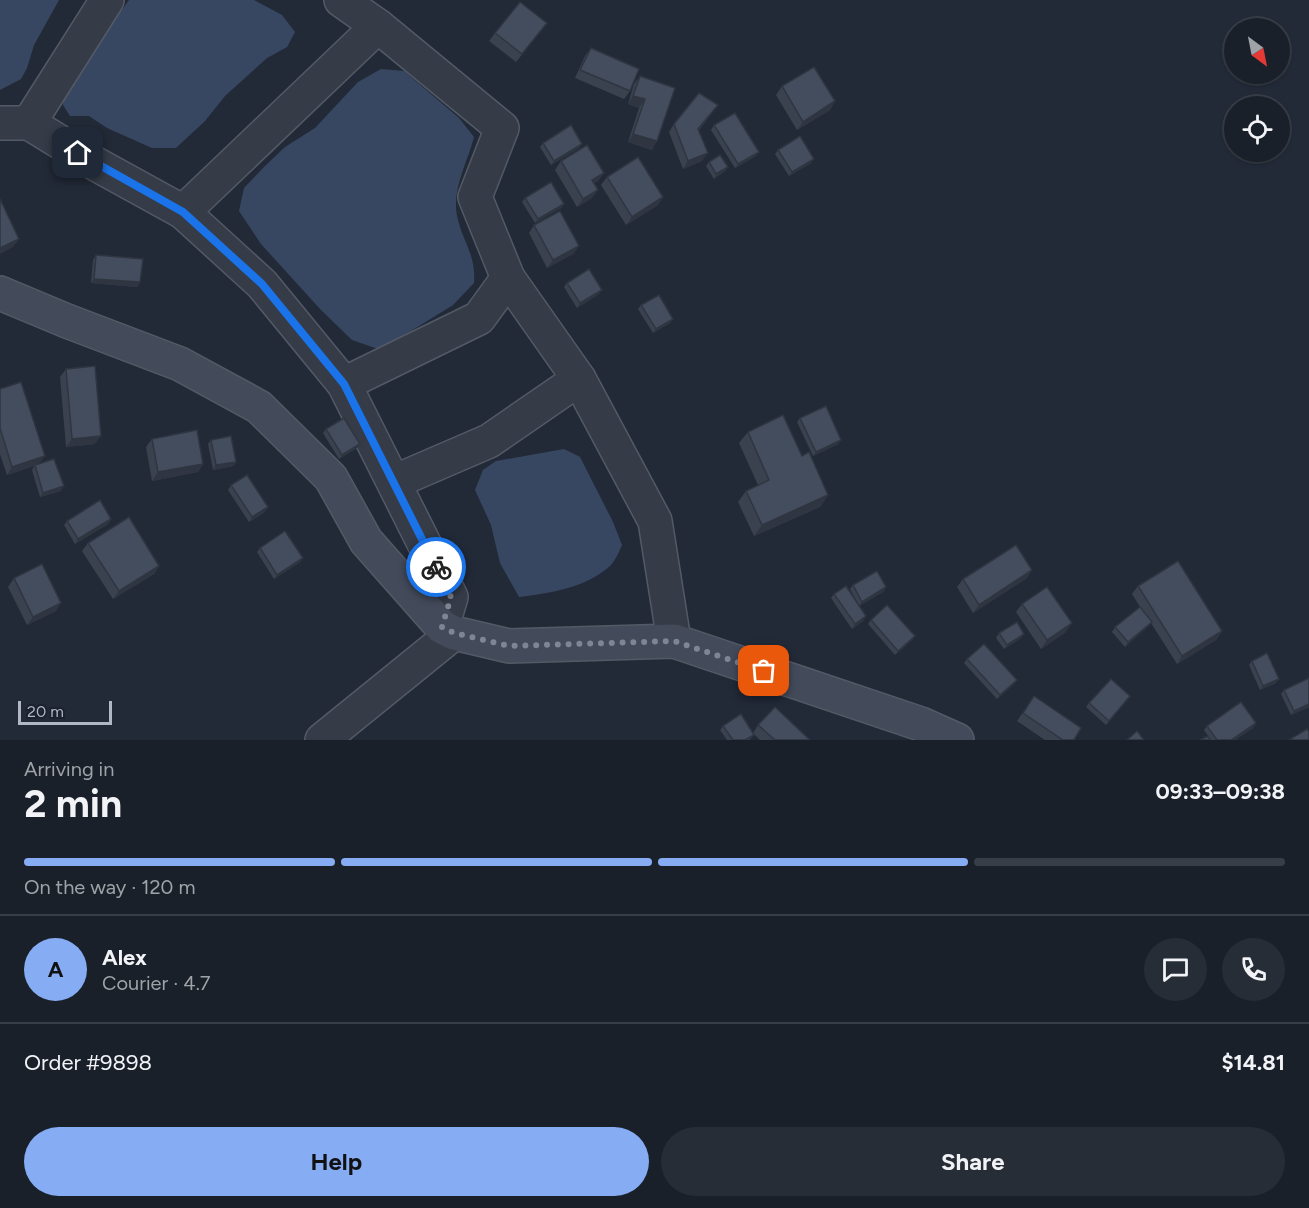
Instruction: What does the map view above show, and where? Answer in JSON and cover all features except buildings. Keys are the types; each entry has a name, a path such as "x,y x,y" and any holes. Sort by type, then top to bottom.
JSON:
{"main road":[{"path":"0,293 67,321 180,363 259,407 331,478 366,541 448,630 509,646 674,641 921,724 957,740"}],"street":[{"path":"107,0 15,123 183,212 262,284 344,384 451,597 448,630 322,740"},
{"path":"341,0 378,26 502,128 475,197 508,278 579,379 655,521 674,641"},
{"path":"183,212 378,26"},
{"path":"344,384 479,318 508,278"},
{"path":"394,482 489,441 579,379"}],"water":[{"path":"0,0 59,0 34,45 21,79 0,90"},
{"path":"129,0 254,0 282,15 295,32 287,47 267,58 225,96 205,121 176,148 152,148 107,128 89,116 70,116 63,105 64,93"},
{"path":"381,69 404,71 459,118 474,137 460,178 456,210 473,265 474,283 453,305 378,349 352,340 321,310 261,244 239,211 244,188 264,167 285,147 315,128 358,82"},
{"path":"564,449 580,457 622,545 610,566 590,580 555,591 519,597 500,563 491,525 475,490 483,470 496,461"}],"way so far":[{"path":"436,567 451,597 442,627 454,633 509,646 674,641 764,671"}],"route":[{"path":"78,153 183,212 262,284 344,384 436,567"}]}
